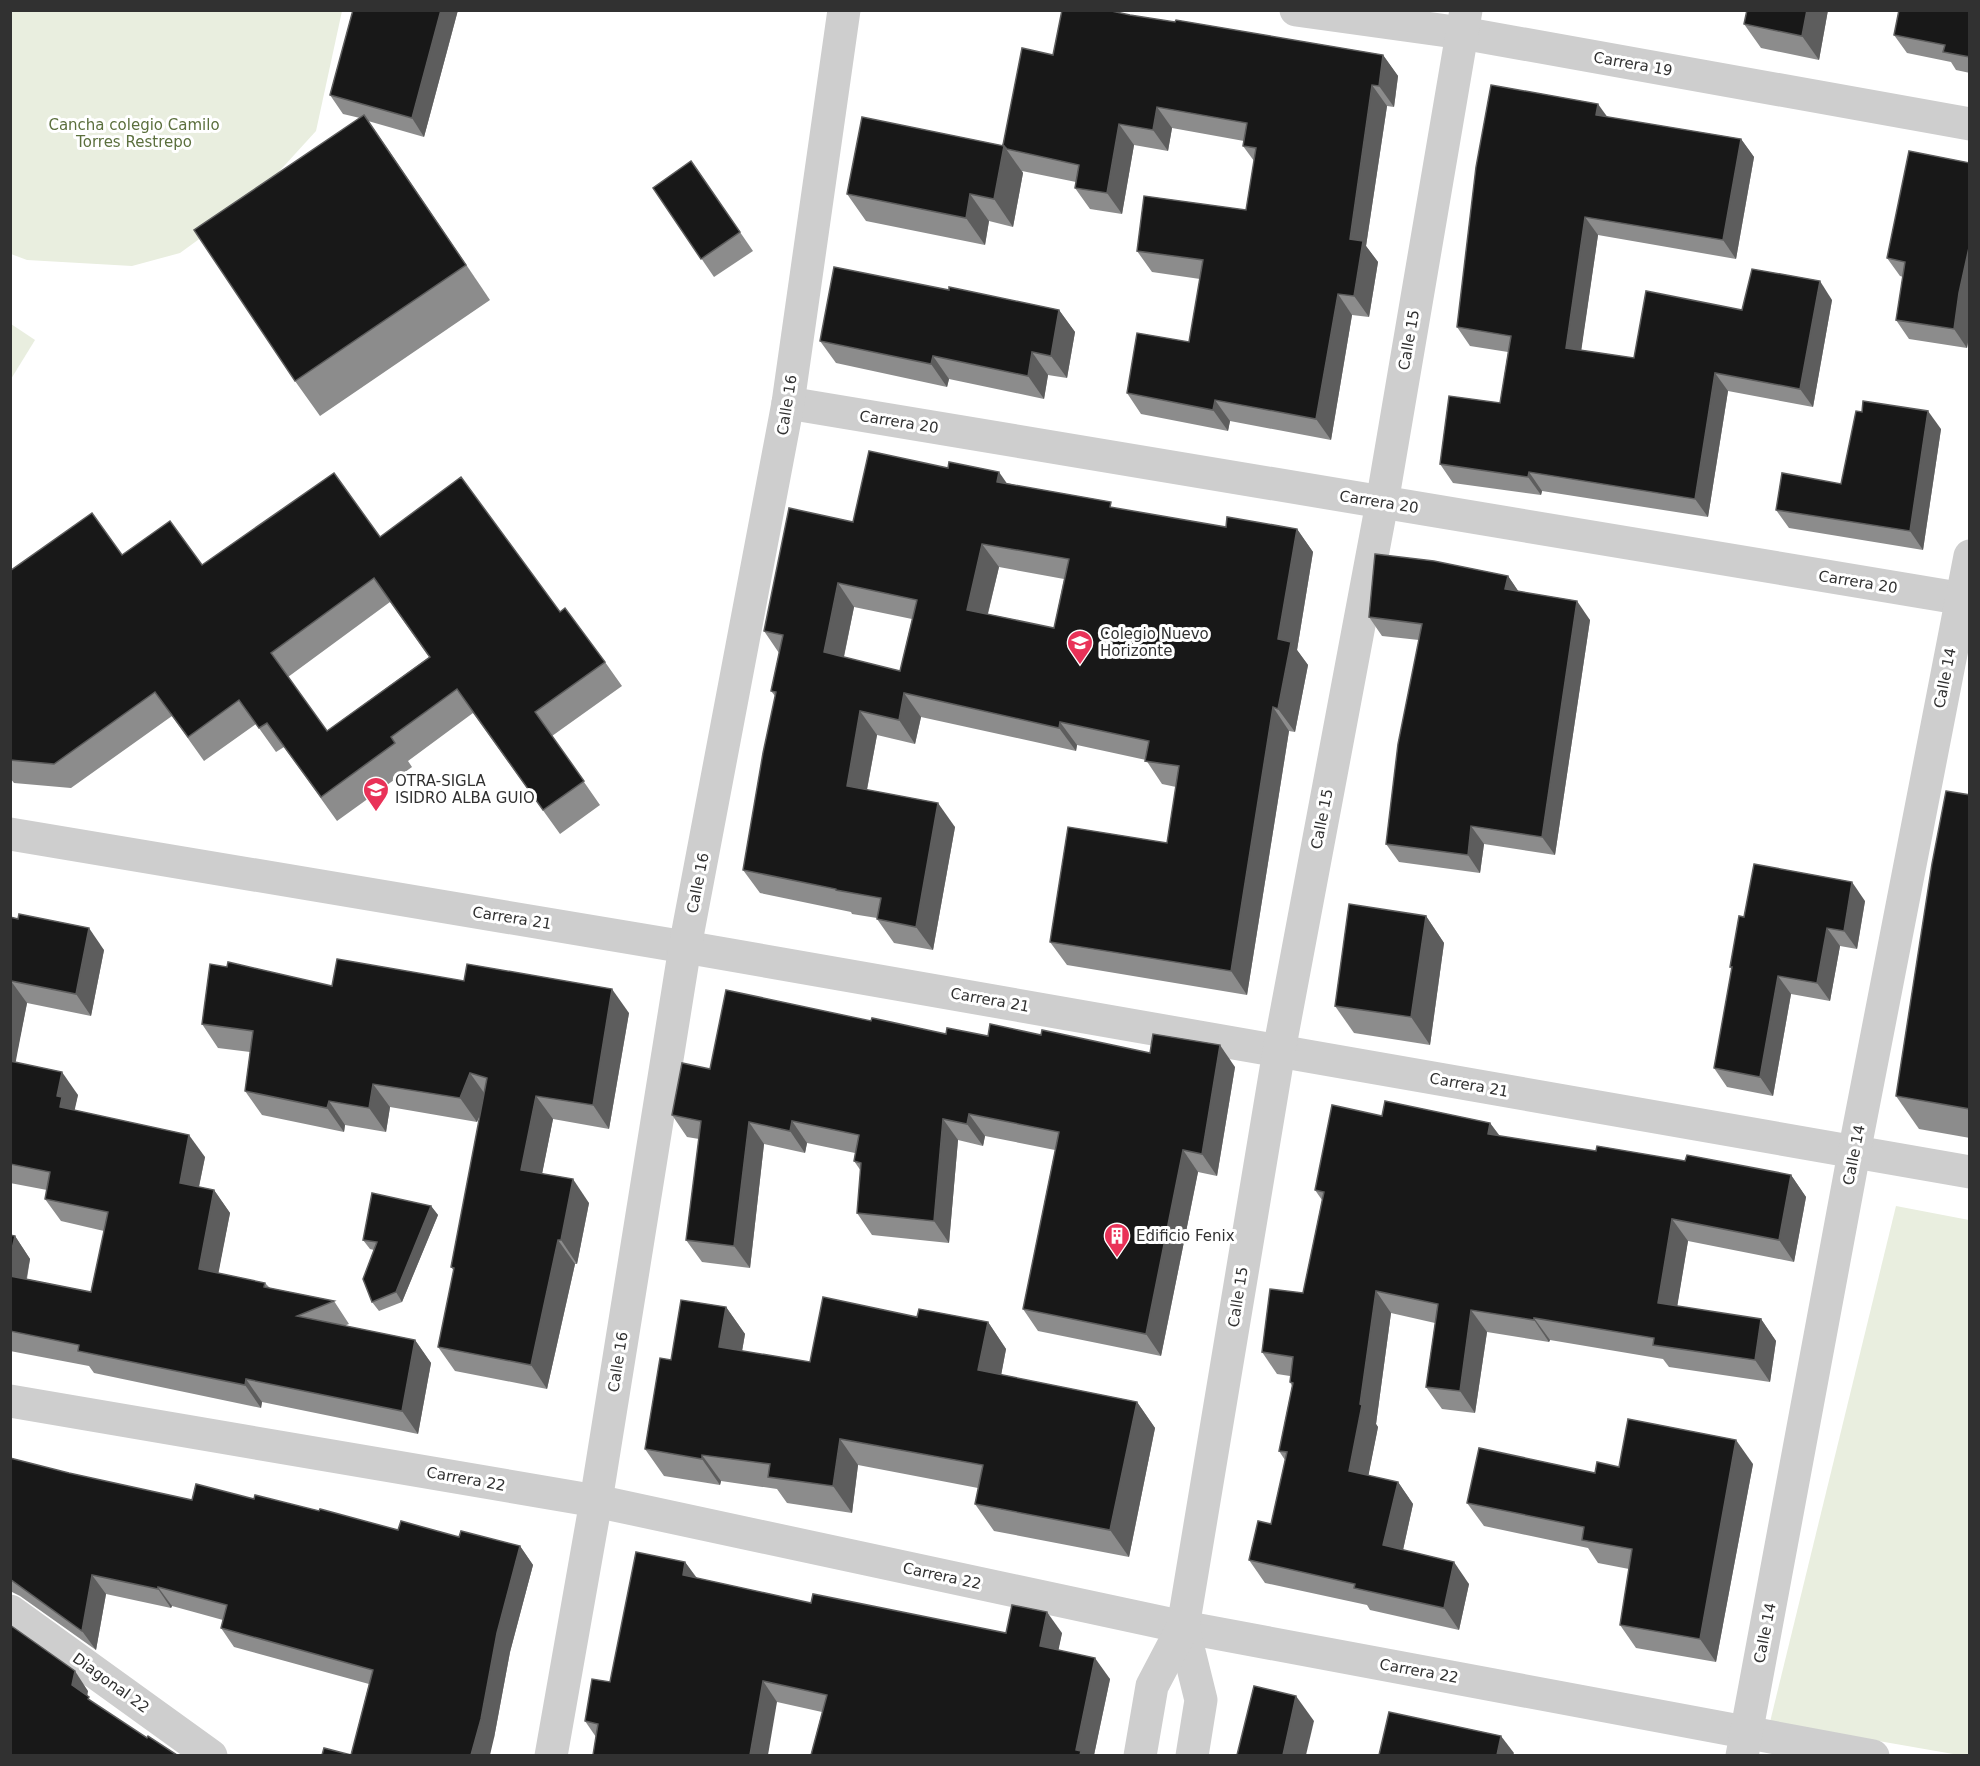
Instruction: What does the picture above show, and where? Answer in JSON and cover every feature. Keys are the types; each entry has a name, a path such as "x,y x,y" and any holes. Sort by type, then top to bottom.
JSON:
{"street":[{"name":"Calle 16","path":"551,1755 596,1501 686,947 788,403 844,10"},
{"name":"Carrera 19","path":"1296,10 1464,22 1970,124"},
{"name":"Calle 15","path":"1140,1755 1152,1686 1183,1627 1279,1051 1382,503 1464,22"},
{"name":"Carrera 20","path":"788,403 1965,600"},
{"name":"Calle 14","path":"1744,1743 1854,1153 1965,600 1970,556"},
{"name":"Carrera 21","path":"10,834 686,947 1970,1172"},
{"name":"Carrera 22","path":"10,1401 596,1501 1183,1627 1744,1743 1873,1755"},
{"name":"Diagonal 22","path":"10,1611 211,1755"},
{"name":"Calle 15","path":"1183,1627 1201,1700 1192,1755"}],"green space":[{"name":"Cancha colegio Camilo Torres Restrepo","path":"11,11 342,11 316,131 253,200 180,253 132,266 27,260 11,254"},
{"path":"11,324 35,340 11,379"},
{"path":"1896,1206 1969,1220 1969,1755 1770,1722"}],"building":[{"path":"353,10 441,10 412,118 330,95"},
{"path":"1062,10 1107,10 1383,55 1379,86 1372,85 1350,239 1363,241 1354,296 1338,294 1316,419 1215,400 1213,410 1127,393 1137,333 1189,342 1203,260 1137,251 1144,196 1246,210 1256,148 1243,146 1247,123 1157,107 1153,130 1119,124 1107,193 1075,188 1079,165 1007,149 1003,145 1022,48 1053,55"},
{"path":"1747,10 1807,10 1802,36 1744,24"},
{"path":"1899,10 1970,10 1970,57 1943,52 1945,45 1894,35"},
{"path":"1491,85 1598,104 1596,115 1741,139 1723,240 1585,217 1566,348 1634,358 1646,291 1742,310 1752,269 1820,281 1800,389 1715,373 1695,499 1529,472 1528,477 1440,464 1449,396 1500,403 1511,336 1457,327 1476,167"},
{"path":"364,115 466,265 295,381 194,230"},
{"path":"862,117 1004,146 994,199 970,194 966,218 847,194"},
{"path":"1909,151 1970,163 1970,243 1954,329 1896,320 1905,262 1887,258"},
{"path":"691,161 740,232 701,259 653,188"},
{"path":"834,267 949,290 949,287 1059,310 1051,356 1032,352 1028,376 933,356 931,364 820,341"},
{"path":"1863,401 1928,411 1910,531 1776,510 1782,473 1841,484 1856,411 1862,412"},
{"path":"869,451 948,468 949,462 999,472 997,482 1111,502 1110,507 1226,527 1227,517 1297,529 1278,639 1291,642 1278,709 1273,707 1231,971 1050,942 1068,827 1167,843 1179,766 1145,761 1149,741 1060,722 1059,728 904,693 899,720 860,711 847,786 938,803 916,927 877,919 881,898 743,870 776,692 771,691 783,635 764,631 789,508 853,522","holes":["982,544 1069,559 1054,628 967,610","838,583 917,600 900,671 824,652"]},
{"path":"334,473 380,537 461,477 560,612 565,608 605,662 535,712 584,781 543,810 457,689 391,737 395,743 321,797 267,723 259,728 239,700 188,737 155,692 54,764 10,760 10,571 92,513 122,555 170,521 202,565","holes":["374,578 430,657 327,731 271,653"]},
{"path":"1375,554 1434,561 1508,576 1505,589 1577,601 1542,837 1471,826 1468,855 1386,844 1398,744 1422,624 1369,617"},
{"path":"1946,791 1970,795 1970,1109 1896,1096 1932,864"},
{"path":"1754,864 1852,882 1844,931 1827,928 1817,983 1778,976 1760,1077 1714,1068 1739,916 1744,917"},
{"path":"1349,904 1426,916 1411,1017 1335,1006"},
{"path":"19,914 89,928 76,994 11,981 10,985 10,917 18,919"},
{"path":"337,959 464,981 467,964 612,989 593,1105 536,1096 521,1170 573,1179 531,1365 438,1347 487,1078 470,1073 460,1098 373,1084 369,1108 329,1101 327,1108 245,1091 253,1031 202,1024 210,964 227,967 228,962 332,986"},
{"path":"726,990 871,1021 872,1018 946,1034 947,1028 988,1036 990,1024 1041,1035 1042,1030 1150,1053 1153,1034 1220,1045 1202,1154 1183,1150 1146,1334 1023,1309 1059,1132 969,1114 967,1124 943,1119 934,1221 857,1213 861,1163 854,1161 859,1135 792,1121 790,1131 749,1122 734,1246 686,1240 701,1121 672,1115 682,1063 710,1069"},
{"path":"10,1061 62,1072 57,1096 62,1097 60,1107 189,1135 180,1183 214,1190 199,1269 265,1283 264,1287 334,1301 297,1316 415,1340 402,1411 246,1379 245,1385 78,1351 79,1345 10,1331 10,1276 91,1292 108,1212 45,1199 50,1172 10,1164"},
{"path":"1385,1101 1490,1123 1488,1134 1596,1151 1597,1146 1685,1161 1687,1155 1791,1175 1779,1240 1672,1219 1658,1303 1761,1319 1755,1360 1653,1345 1654,1338 1471,1310 1460,1391 1426,1387 1438,1304 1376,1291 1360,1404 1362,1405 1349,1471 1398,1482 1383,1545 1454,1562 1444,1608 1354,1588 1355,1584 1249,1560 1258,1521 1271,1524 1287,1452 1279,1451 1293,1383 1290,1382 1293,1357 1262,1352 1270,1289 1303,1293 1324,1192 1315,1190 1332,1105 1382,1116"},
{"path":"372,1193 431,1206 396,1292 372,1302 363,1279 377,1242 363,1240"},
{"path":"10,1235 15,1236 10,1258"},
{"path":"823,1297 917,1317 919,1309 988,1322 978,1370 1137,1402 1110,1530 975,1504 983,1465 840,1439 833,1486 768,1477 770,1464 702,1455 702,1459 645,1449 660,1358 671,1360 681,1300 726,1307 719,1347 810,1362"},
{"path":"1628,1419 1736,1440 1700,1639 1620,1625 1632,1549 1582,1540 1584,1527 1467,1503 1479,1448 1595,1473 1597,1462 1619,1467"},
{"path":"10,1458 192,1500 196,1484 254,1499 255,1495 319,1511 320,1509 398,1530 401,1521 459,1537 461,1531 520,1546 497,1633 481,1719 471,1755 351,1755 373,1670 221,1628 227,1605 158,1587 158,1589 92,1575 82,1631 10,1579"},
{"path":"636,1552 685,1562 683,1575 811,1603 813,1594 1006,1633 1012,1605 1047,1612 1040,1646 1095,1658 1076,1750 1081,1751 1080,1755 811,1755 827,1695 763,1681 750,1755 593,1755 598,1724 585,1721 592,1679 610,1682"},
{"path":"10,1625 75,1671 72,1685 89,1697 88,1699 177,1755 10,1755"},
{"path":"1254,1686 1296,1696 1283,1755 1237,1755"},
{"path":"1389,1712 1501,1736 1497,1755 1379,1755"},
{"path":"324,1748 351,1755 322,1755"}],"place":[{"name":"Colegio Nuevo Horizonte","path":"1080,666"},
{"name":"OTRA-SIGLA ISIDRO ALBA GUIO","path":"376,813"},
{"name":"Edificio Fenix","path":"1117,1259"}]}
